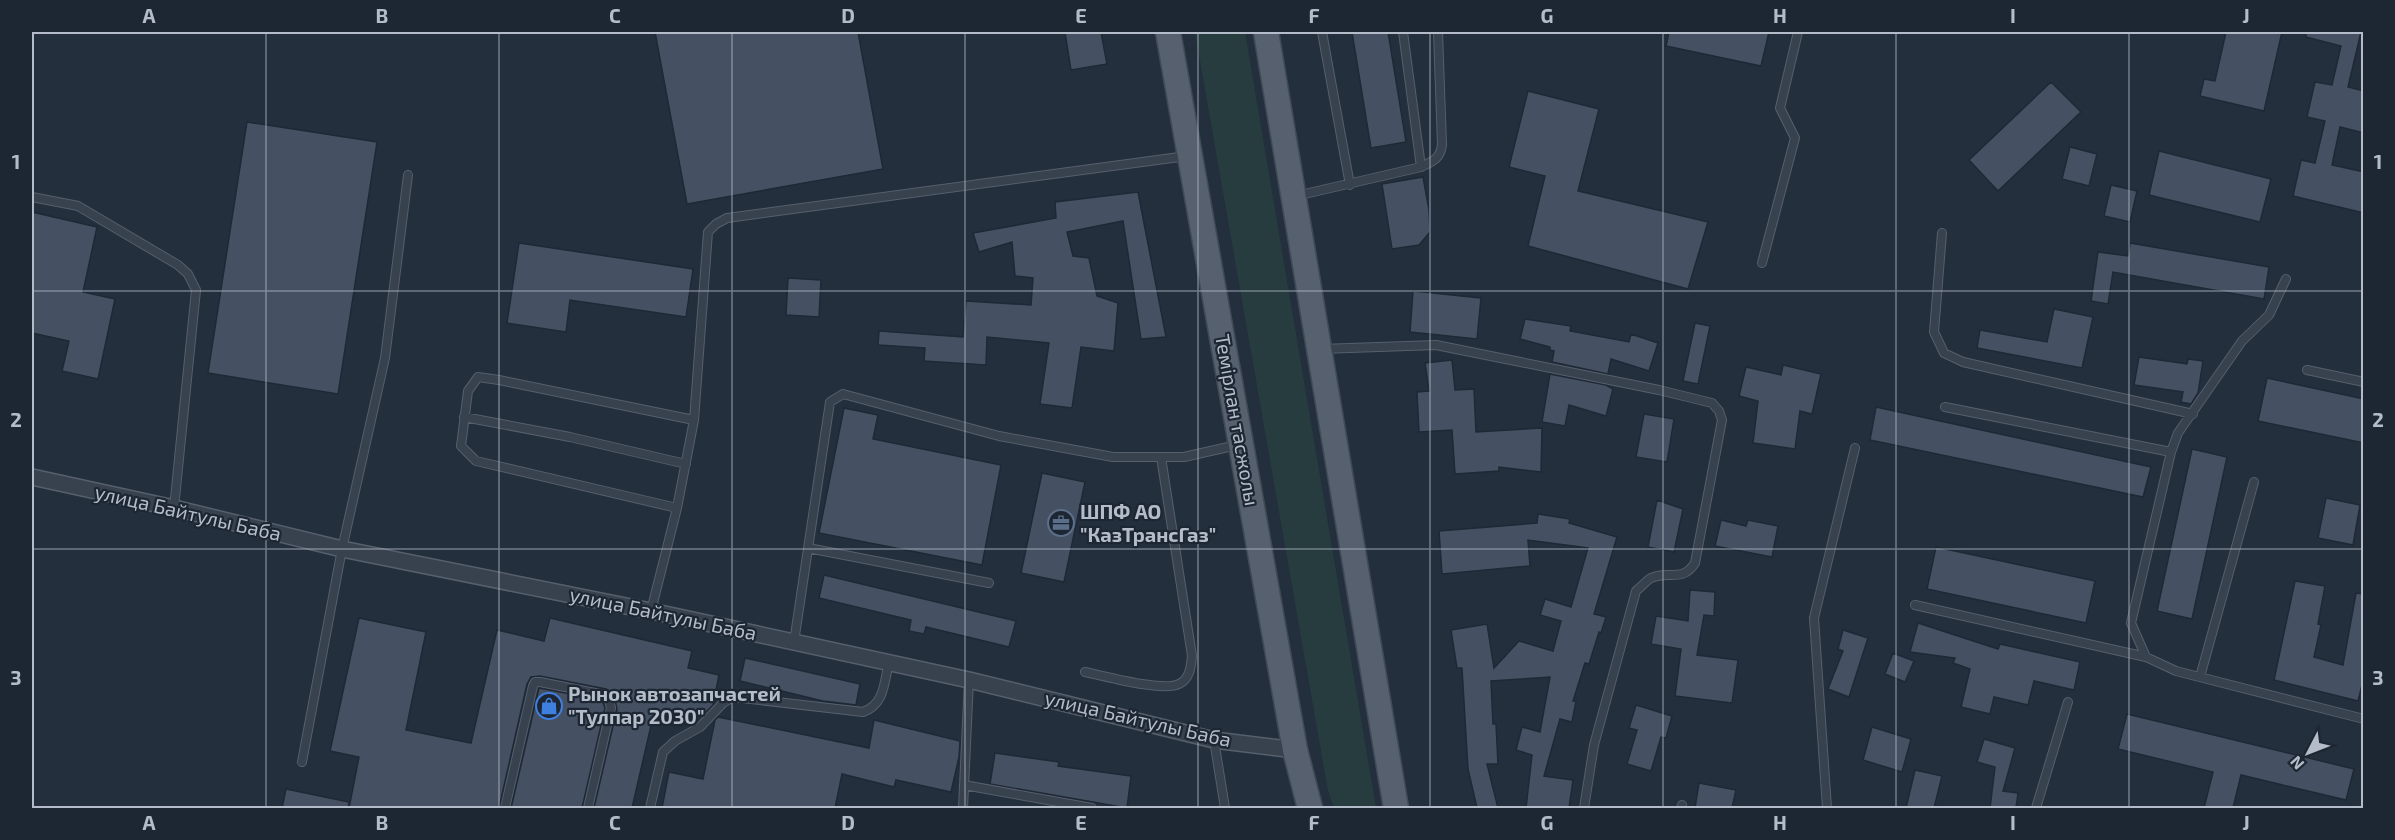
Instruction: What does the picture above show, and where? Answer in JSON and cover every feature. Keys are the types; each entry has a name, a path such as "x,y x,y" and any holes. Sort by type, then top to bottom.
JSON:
{"main road":[{"name":"Темірлан тасжолы","path":"1168,32 1295,750 1310,808"},
{"path":"1266,32 1396,808"}],"street":[{"name":"улица Байтулы Баба","path":"32,477 174,508 342,549 889,662 1214,740 1295,750"}],"lane":[{"path":"1322,32 1350,185"},
{"path":"1403,32 1421,167"},
{"path":"1294,196 1421,167 1440,155 1442,145 1438,32"},
{"path":"1762,263 1795,138 1780,108 1798,32"},
{"path":"651,611 677,508 694,420 708,232 716,224 727,218 1191,155"},
{"path":"302,762 342,549 385,358 408,176"},
{"path":"32,197 78,206 178,265 193,281 196,290 174,508"},
{"path":"1942,233 1934,332 1944,353 1964,362 2193,414"},
{"path":"2146,657 2131,623 2170,452 2178,433 2242,341 2269,315 2286,279"},
{"path":"1319,349 1436,345 1659,390 1712,403 1719,411 1722,420 1695,563 1690,572 1653,578 1636,591 1594,746 1584,808"},
{"path":"2307,370 2364,382"},
{"path":"677,508 476,461 460,446 468,391 478,377 694,420"},
{"path":"794,642 830,402 843,394 999,436 1113,456 1184,457 1242,444"},
{"path":"1945,407 2170,452"},
{"path":"464,417 570,437 686,465"},
{"path":"1827,808 1814,618 1855,447"},
{"path":"1085,672 1162,687 1180,684 1190,672 1192,656 1161,457"},
{"path":"2200,677 2254,482"},
{"path":"808,548 989,583"},
{"path":"1916,605 2146,657 2176,671 2364,719"},
{"path":"650,808 663,752 675,741 700,727 723,703 734,697 863,712 872,709 880,700 889,662"},
{"path":"963,808 969,680"},
{"path":"505,808 536,682 604,695 609,699 611,708 588,808"},
{"path":"2036,808 2068,702"},
{"path":"1214,740 1225,808"},
{"path":"964,785 1092,808"}],"green space":[{"path":"1195,32 1245,32 1376,808 1334,808 1328,791"}],"building":[{"path":"655,32 858,32 883,169 687,204"},
{"path":"1065,32 1101,32 1107,64 1071,70"},
{"path":"1352,32 1388,32 1406,142 1371,148"},
{"path":"1669,32 1769,32 1761,66 1666,46"},
{"path":"2226,32 2282,32 2264,111 2200,96 2204,79 2215,81"},
{"path":"2306,32 2361,32 2348,87 2364,91 2364,133 2340,127 2332,165 2364,172 2364,213 2293,196 2301,160 2315,163 2325,121 2307,117 2315,82 2332,85 2341,46 2306,37"},
{"path":"2051,82 2081,112 1998,191 1969,160"},
{"path":"1528,91 1599,109 1578,191 1708,222 1688,289 1528,246 1545,176 1509,167"},
{"path":"247,122 377,142 338,394 208,373"},
{"path":"2070,147 2097,154 2089,186 2062,179"},
{"path":"2159,151 2271,179 2260,222 2149,195"},
{"path":"1423,177 1430,232 1419,245 1392,249 1382,184"},
{"path":"2111,185 2137,191 2130,222 2104,216"},
{"path":"1138,192 1166,337 1141,339 1123,221 1067,232 1073,256 1089,258 1097,296 1118,303 1114,351 1081,347 1072,408 1040,404 1049,343 987,337 986,365 924,361 925,348 878,345 879,331 963,337 966,301 1031,305 1033,278 1015,276 1012,242 979,252 973,233 1056,218 1055,202"},
{"path":"32,212 97,227 83,292 115,299 98,379 62,371 69,341 32,333"},
{"path":"519,243 693,269 686,317 570,300 566,332 507,323"},
{"path":"2130,243 2269,267 2264,299 2113,272 2108,304 2091,301 2098,252 2128,256"},
{"path":"788,278 821,280 819,317 786,315"},
{"path":"1413,291 1481,298 1477,339 1410,332"},
{"path":"2054,309 2093,317 2082,368 1977,348 1980,330 2047,342"},
{"path":"1525,319 1571,326 1570,331 1629,342 1631,334 1658,343 1649,371 1611,359 1608,374 1552,362 1554,351 1550,350 1550,347 1520,339"},
{"path":"1695,323 1710,326 1698,384 1683,381"},
{"path":"2139,357 2187,364 2188,359 2203,361 2198,393 2191,404 2181,402 2183,392 2134,385"},
{"path":"1452,360 1455,390 1474,389 1476,432 1542,428 1541,472 1499,467 1499,471 1455,474 1452,430 1419,432 1417,392 1429,391 1425,363"},
{"path":"1783,365 1821,374 1812,414 1800,411 1795,449 1753,443 1758,401 1739,396 1746,367 1781,375"},
{"path":"1550,374 1606,385 1613,389 1606,416 1569,405 1565,426 1542,422"},
{"path":"2267,378 2364,399 2364,443 2258,421"},
{"path":"1876,407 2151,467 2143,497 1870,440"},
{"path":"844,408 878,415 873,439 1001,465 982,565 819,533"},
{"path":"1644,414 1674,419 1667,462 1636,457"},
{"path":"2192,449 2227,457 2192,619 2157,611"},
{"path":"1042,473 1085,482 1064,582 1021,573"},
{"path":"2326,498 2360,505 2353,545 2318,538"},
{"path":"1657,500 1683,509 1674,552 1648,547"},
{"path":"1538,514 1570,519 1569,523 1617,537 1594,614 1606,617 1589,664 1585,663 1573,701 1576,701 1572,722 1560,719 1544,776 1573,780 1569,808 1526,808 1532,755 1516,750 1522,727 1540,732 1550,677 1491,681 1498,764 1487,764 1498,808 1477,808 1468,769 1462,668 1457,668 1451,630 1487,624 1494,668 1519,641 1553,651 1561,621 1540,615 1545,599 1571,607 1588,548 1528,540 1530,566 1442,574 1439,531 1537,523"},
{"path":"1721,520 1746,526 1748,520 1778,526 1772,557 1715,546"},
{"path":"1936,547 2095,581 2086,623 1927,589"},
{"path":"824,575 1016,621 1009,647 926,627 924,634 909,631 911,620 819,598"},
{"path":"2295,581 2325,586 2318,624 2321,625 2314,657 2343,665 2356,593 2364,594 2364,677 2358,701 2274,680"},
{"path":"1690,590 1715,592 1714,616 1704,615 1697,655 1738,660 1732,703 1675,696 1681,649 1651,644 1656,616 1688,621"},
{"path":"359,618 426,632 406,730 471,743 497,630 544,641 550,618 692,651 688,668 719,675 713,705 702,716 682,712 680,723 653,717 632,808 594,808 617,709 614,696 606,689 540,676 531,677 527,684 499,808 349,808 359,757 330,751"},
{"path":"1918,623 1998,649 2000,644 2080,662 2074,690 2034,681 2028,705 1994,697 1990,714 1961,707 1970,669 1953,663 1955,658 1910,652"},
{"path":"1843,630 1868,638 1849,697 1828,689 1843,651 1838,649"},
{"path":"1893,653 1914,661 1905,682 1885,674"},
{"path":"745,658 860,684 856,705 823,701 740,681"},
{"path":"539,688 602,700 605,708 582,808 511,808"},
{"path":"1636,705 1672,716 1666,738 1661,737 1651,771 1627,764 1637,730 1629,728"},
{"path":"2127,714 2354,769 2346,800 2241,775 2233,808 2204,808 2213,772 2118,749"},
{"path":"718,717 869,748 874,720 960,741 951,792 896,780 894,787 842,774 835,808 662,808 669,772 703,779 715,720"},
{"path":"1872,727 1911,739 1902,772 1863,760"},
{"path":"1984,739 2015,748 2003,791 2018,793 2016,808 1990,808 1995,767 1977,762"},
{"path":"995,753 1059,762 1058,766 1131,776 1127,808 990,784"},
{"path":"1915,770 1942,776 1934,808 1906,808"},
{"path":"1699,783 1736,790 1732,808 1695,808"},
{"path":"286,789 349,802 348,808 282,808"}],"place":[{"name":"ШПФ АО \"КазТрансГаз\"","path":"1061,523"},
{"name":"Рынок автозапчастей \"Тулпар 2030\"","path":"549,706"}]}
